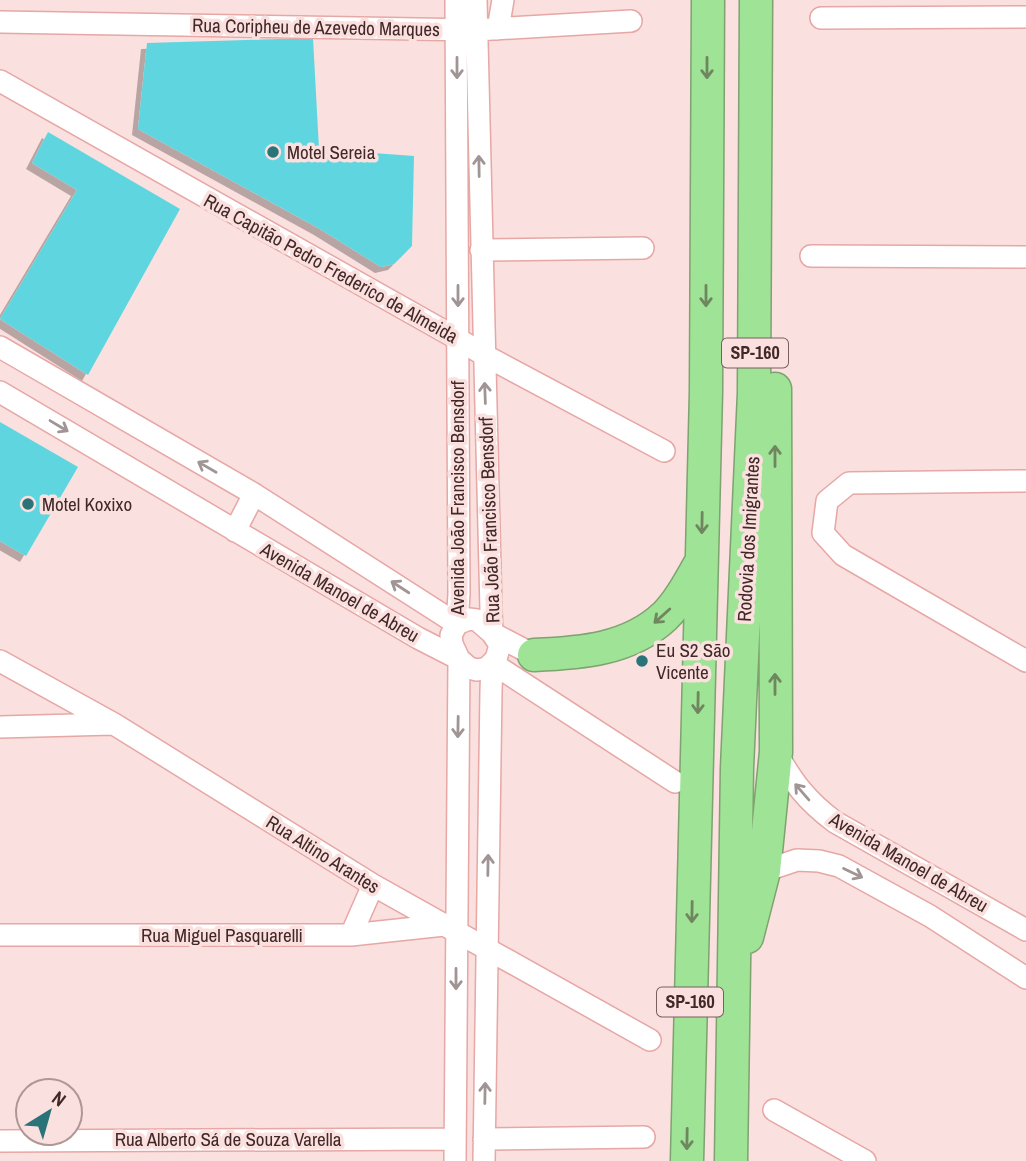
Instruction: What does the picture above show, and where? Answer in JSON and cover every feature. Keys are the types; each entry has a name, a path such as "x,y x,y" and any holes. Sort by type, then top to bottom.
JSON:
{"highway":[{"name":"SP-160","path":"687,1161 706,392 708,0"},
{"name":"Rodovia dos Imigrantes","path":"731,1161 737,768 754,393 756,0"},
{"path":"734,978 765,871 776,752 775,0"},
{"path":"534,655 608,648 637,635 665,616 685,590 701,561"},
{"path":"675,782 684,793 694,843"}],"street":[{"name":"Avenida João Francisco Bensdorf","path":"455,1161 456,1066 450,928 458,659 451,635 457,624 458,339 467,30 456,0"},
{"name":"Rua João Francisco Bensdorf","path":"476,0 467,30 481,250 492,633 500,645 492,663 484,1161"},
{"path":"498,29 503,0"},
{"path":"821,18 1026,17"},
{"name":"Rua Coripheu de Azevedo Marques","path":"0,22 467,30 631,21"},
{"name":"Rua Capitão Pedro Frederico de Almeida","path":"0,81 484,355 664,451"},
{"path":"481,250 643,248"},
{"path":"811,256 1026,257"},
{"name":"Avenida Manoel de Abreu","path":"0,347 254,494 457,624 469,619 477,620 492,633 534,655"},
{"path":"7,396 33,366"},
{"name":"Avenida Manoel de Abreu","path":"7,396 458,659 469,668 477,670 492,663"},
{"path":"1026,481 849,483 827,501 823,533 843,555 1026,661"},
{"path":"235,531 254,494"},
{"name":"Rua Altino Arantes","path":"0,660 114,724 373,885 650,1040"},
{"path":"492,663 675,782"},
{"path":"491,698 506,688 531,689"},
{"path":"0,727 114,724"},
{"name":"Avenida Manoel de Abreu","path":"776,752 795,785 813,806 835,822 1026,930"},
{"name":"Avenida Manoel de Abreu","path":"765,871 797,860 819,861 839,866 930,916 1026,978"},
{"path":"930,916 947,884"},
{"path":"351,935 373,885"},
{"name":"Rua Miguel Pasquarelli","path":"0,935 351,935 450,928"},
{"path":"456,1066 485,1063"},
{"path":"774,1110 865,1161"},
{"path":"484,1139 644,1137"},
{"name":"Rua Alberto Sá de Souza Varella","path":"0,1141 456,1139"}],"building":[{"name":"Motel Sereia","path":"313,38 319,149 414,156 412,246 394,264 381,267 320,229 138,129 147,43"},
{"path":"48,132 180,209 88,375 0,319 77,190 32,163"},
{"name":"Motel Koxixo","path":"0,422 78,467 26,556 0,541"}],"place":[{"name":"Motel Sereia","path":"273,152"},
{"name":"Motel Koxixo","path":"28,504"},
{"name":"Eu S2 São Vicente","path":"642,661"}]}
